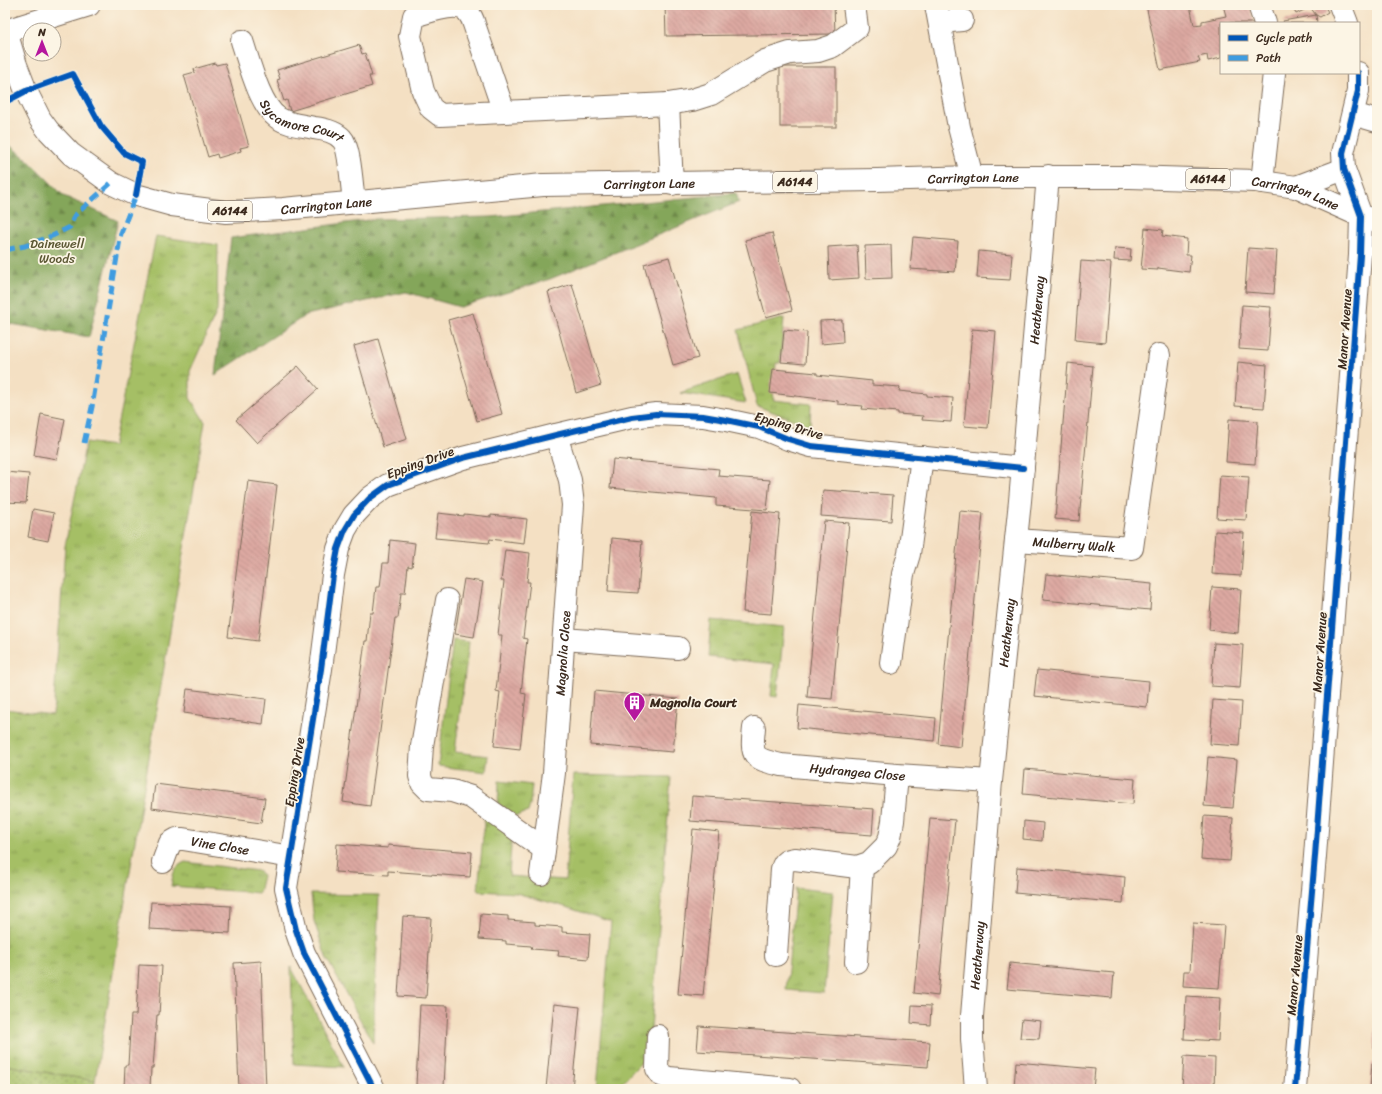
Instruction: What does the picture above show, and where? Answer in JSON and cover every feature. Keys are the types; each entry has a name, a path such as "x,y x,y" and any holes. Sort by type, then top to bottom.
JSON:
{"street":[{"name":"A6144","path":"5,26 89,5"},
{"path":"504,112 474,24 468,12 460,6 444,6 414,16 410,36 423,91 431,108 440,115 504,112 668,104 692,100 711,94 765,61 790,53 818,51 833,46 857,28 854,5"},
{"path":"1259,5 1265,22"},
{"path":"1340,5 1347,22"},
{"path":"962,20 938,14 959,127 972,176"},
{"name":"Carrington Lane","path":"5,26 16,65 40,119 48,130 71,154 111,183 136,195 172,205 226,212 283,209 543,185 877,180 972,176 1048,176 1137,177 1262,182 1296,187 1369,218"},
{"name":"Sycamore Court","path":"242,41 260,92 269,108 277,118 291,125 313,127 331,132 343,139 348,156 354,202"},
{"path":"1262,182 1274,74"},
{"path":"1358,74 1359,82 1353,114 1343,153 1344,169 1369,218"},
{"path":"668,104 672,184"},
{"path":"1353,114 1377,121"},
{"path":"1296,187 1344,169"},
{"name":"Heatherway","path":"976,1089 972,1039 972,1016 991,782 1001,701 1023,468 1048,176"},
{"name":"Manor Avenue","path":"1295,1089 1315,856 1359,271 1369,218"},
{"name":"Mulberry Walk","path":"1016,540 1132,548 1159,355"},
{"name":"Epping Drive","path":"374,1089 304,953 296,930 286,888 321,669 333,575 338,549 345,530 354,515 370,498 388,485 463,458 556,434 632,417 656,414 678,414 719,418 759,427 788,439 812,446 1023,468"},
{"name":"Magnolia Close","path":"541,874 554,773 573,500 570,480 556,434"},
{"path":"891,663 903,574 909,554 922,458"},
{"path":"447,600 422,746 420,776 422,783 428,789 452,791 471,797 544,849"},
{"path":"564,639 678,648"},
{"name":"Hydrangea Close","path":"754,728 752,748 756,756 762,761 781,765 897,776 991,782"},
{"path":"776,955 782,869 784,863 788,860 795,859 857,867 862,866 873,859 888,842 893,821 897,776"},
{"name":"Vine Close","path":"163,862 170,843 183,839 292,857"},
{"path":"856,962 862,866"},
{"path":"658,1036 657,1069 661,1075 669,1078 790,1089"}],"green space":[{"name":"Dainewell Woods","path":"5,142 27,159 64,196 118,221 89,337 5,323"},
{"path":"736,193 739,202 550,279 460,307 406,292 306,315 215,375 231,238 376,219 491,217"},
{"path":"156,236 218,245 217,311 190,371 190,398 205,422 95,1081 5,1065 5,709 53,715 65,546 86,442 113,446"},
{"path":"784,318 780,363 776,363 773,400 811,404 810,426 757,406 738,330"},
{"path":"737,374 746,403 680,393"},
{"path":"711,620 784,627 777,697 771,696 774,664 708,657"},
{"path":"453,640 469,642 455,752 488,756 486,772 438,766"},
{"path":"573,775 671,777 649,1054 620,1085 613,1084 613,1089 597,1089 611,922 566,907 516,893 478,891 485,813 512,831 509,876 565,880"},
{"path":"499,781 532,785 528,812 516,816 498,804"},
{"path":"185,862 258,871 263,875 259,893 171,886 176,869"},
{"path":"796,888 833,892 824,993 786,990"},
{"path":"311,894 379,895 373,1043 326,957 314,921"},
{"path":"291,967 344,1067 294,1064"},
{"path":"5,1065 95,1081 94,1089 5,1089"}],"building":[{"path":"665,5 834,5 835,34 666,36"},
{"path":"1146,5 1190,5 1194,25 1202,24 1202,21 1226,16 1223,5 1250,5 1254,22 1220,22 1220,58 1208,61 1207,55 1198,57 1200,62 1160,70"},
{"path":"1291,5 1324,5 1328,12 1320,17 1316,15 1310,7 1296,14"},
{"path":"1316,15 1317,22 1284,22"},
{"path":"359,45 362,54 365,53 372,76 369,76 372,86 290,111 287,100 284,101 277,80 280,79 277,70"},
{"path":"215,63 216,65 225,63 249,146 240,148 241,151 218,158 217,154 208,157 184,75 195,72 194,69"},
{"path":"780,67 836,67 836,127 780,127"},
{"path":"1145,228 1163,230 1162,236 1187,239 1186,255 1191,255 1189,272 1158,268 1158,270 1141,269"},
{"path":"772,233 792,310 766,317 745,240"},
{"path":"913,237 958,241 955,272 910,269"},
{"path":"857,245 859,278 829,280 828,247"},
{"path":"891,245 892,278 866,279 865,246"},
{"path":"1115,248 1131,249 1130,261 1114,260"},
{"path":"1248,248 1277,250 1274,294 1245,292"},
{"path":"979,251 1012,254 1010,280 977,278"},
{"path":"669,257 698,358 673,365 644,264"},
{"path":"1081,261 1111,263 1105,343 1075,340"},
{"path":"572,284 601,385 576,393 548,292"},
{"path":"1242,305 1271,307 1268,351 1239,349"},
{"path":"473,313 502,414 477,421 448,320"},
{"path":"842,320 843,342 821,344 820,321"},
{"path":"972,329 996,331 988,428 964,426"},
{"path":"784,330 807,332 805,364 781,362"},
{"path":"378,339 407,439 383,447 354,346"},
{"path":"1238,362 1267,365 1264,408 1235,406"},
{"path":"1068,363 1093,366 1079,521 1055,519"},
{"path":"298,366 318,389 257,443 236,420"},
{"path":"773,369 817,373 817,375 872,381 872,385 900,387 899,391 927,394 927,396 953,398 951,422 922,420 923,416 898,414 898,412 862,409 863,406 838,404 838,401 770,393"},
{"path":"41,414 65,419 57,459 34,455"},
{"path":"1229,419 1258,421 1255,464 1226,462"},
{"path":"613,459 719,469 718,476 770,480 767,510 716,506 716,498 610,488"},
{"path":"5,472 29,474 26,503 5,502"},
{"path":"1220,475 1249,477 1246,520 1217,518"},
{"path":"248,481 277,485 258,641 228,637"},
{"path":"823,490 893,495 891,521 821,516"},
{"path":"33,509 54,513 48,541 28,537"},
{"path":"752,511 780,514 771,614 743,612"},
{"path":"960,511 983,513 961,747 938,744"},
{"path":"438,513 464,516 464,514 491,517 491,515 527,519 524,543 490,539 489,543 435,538"},
{"path":"824,521 849,523 832,699 807,697"},
{"path":"1215,531 1244,533 1241,576 1212,574"},
{"path":"612,538 642,541 638,593 608,591"},
{"path":"390,540 415,543 412,567 408,566 405,593 401,593 398,618 395,618 370,806 343,802 370,613 373,613 376,587 380,587 383,563 388,563"},
{"path":"505,550 530,553 527,582 530,582 523,638 527,639 521,693 526,694 520,749 494,746 500,692 496,691 502,635 498,635 504,581 501,581"},
{"path":"1046,574 1152,584 1150,610 1043,600"},
{"path":"464,579 483,582 474,637 455,634"},
{"path":"1212,587 1241,589 1238,633 1209,630"},
{"path":"1214,643 1243,645 1240,688 1211,686"},
{"path":"1037,670 1149,681 1147,707 1034,696"},
{"path":"187,689 266,699 263,724 184,713"},
{"name":"Magnolia Court","path":"594,691 678,699 673,752 590,745"},
{"path":"1213,700 1242,702 1239,746 1210,744"},
{"path":"799,705 936,718 934,741 797,728"},
{"path":"1208,757 1237,760 1233,808 1204,806"},
{"path":"1025,769 1135,779 1133,804 1023,794"},
{"path":"155,784 265,798 261,823 152,808"},
{"path":"692,796 874,809 872,835 690,821"},
{"path":"1204,816 1233,818 1230,861 1201,859"},
{"path":"930,818 955,820 938,996 914,993"},
{"path":"1024,821 1043,823 1042,841 1023,839"},
{"path":"693,829 719,832 703,996 678,994"},
{"path":"337,844 388,848 388,845 472,852 470,877 388,871 388,875 335,872"},
{"path":"1017,867 1125,877 1123,903 1015,893"},
{"path":"151,902 231,906 230,933 149,929"},
{"path":"481,914 508,916 508,920 535,922 535,925 562,927 562,932 590,934 588,959 558,956 559,951 532,949 531,946 506,944 506,941 479,939"},
{"path":"403,916 431,918 426,998 398,996"},
{"path":"1193,923 1224,925 1219,988 1183,986 1184,971 1190,971"},
{"path":"261,961 266,1089 239,1089 234,963"},
{"path":"1010,963 1114,973 1112,998 1007,989"},
{"path":"139,965 162,966 159,1015 157,1015 153,1068 151,1068 150,1089 124,1089 125,1065 128,1065 131,1015 136,1015"},
{"path":"1186,996 1220,998 1218,1041 1184,1039"},
{"path":"554,1004 580,1007 572,1089 546,1089"},
{"path":"420,1005 448,1006 444,1087 416,1085"},
{"path":"912,1005 931,1006 930,1025 911,1023"},
{"path":"1376,1017 1377,1049 1374,1049"},
{"path":"1022,1019 1041,1021 1039,1039 1020,1038"},
{"path":"699,1026 930,1042 928,1067 697,1051"},
{"path":"1184,1056 1215,1058 1214,1089 1182,1089"},
{"path":"1016,1062 1095,1069 1093,1089 1049,1089 1014,1086"},
{"path":"1372,1063 1377,1063 1377,1089 1370,1089"}],"marked path":[{"path":"5,250 25,246 52,236 70,227 74,216 111,183"},
{"path":"84,443 92,407 121,233 136,195"}],"cycle path":[{"path":"5,102 26,91 73,74 101,126 124,153 142,162 136,195"},
{"path":"1295,1089 1315,856 1360,255 1361,216 1344,169 1343,153 1358,91 1358,74"},
{"path":"374,1089 304,953 296,930 286,888 321,669 333,575 338,549 345,530 354,515 370,498 388,485 463,458 632,417 656,414 703,416 726,420 759,427 788,439 811,446 1023,468"}],"place":[{"name":"Magnolia Court","path":"634,722"}]}
